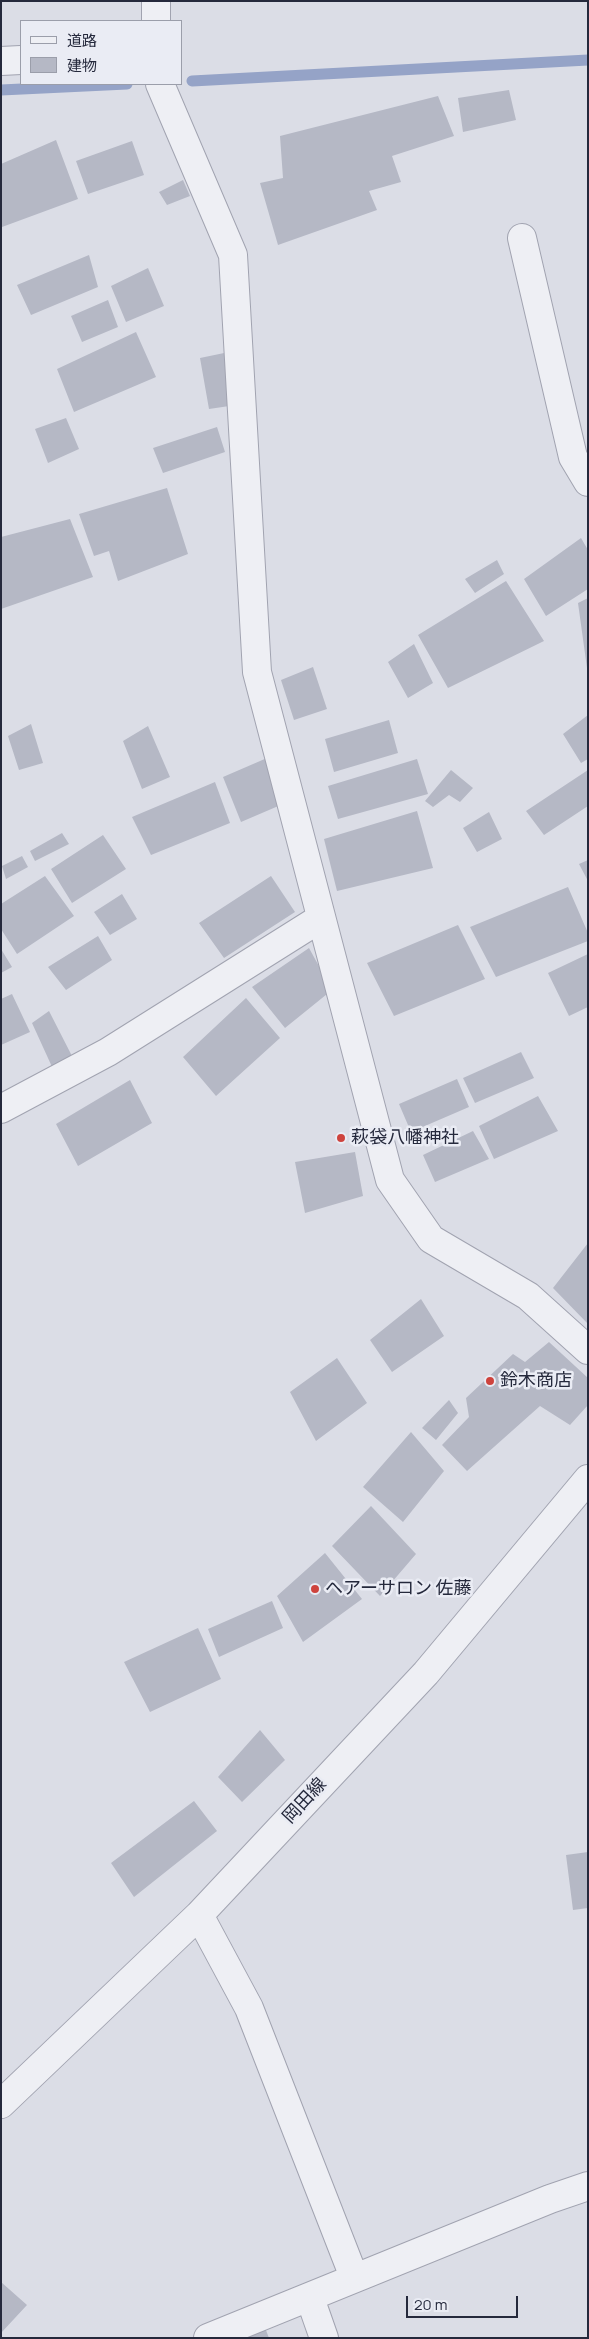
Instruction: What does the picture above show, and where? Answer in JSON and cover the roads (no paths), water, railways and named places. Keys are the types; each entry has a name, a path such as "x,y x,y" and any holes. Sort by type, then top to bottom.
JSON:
{"street":[{"path":"156,1 156,20"},
{"path":"1,61 20,60"},
{"path":"160,85 233,255 257,672 390,1180 431,1239 528,1296 588,1350"},
{"path":"522,238 573,457 588,482"},
{"path":"1,1109 108,1052 321,918"},
{"name":"岡田線","path":"1,2104 199,1915 426,1673 588,1479"},
{"path":"199,1915 249,2008 354,2277"},
{"path":"208,2338 310,2298 354,2277 550,2199 588,2186"},
{"path":"310,2298 324,2338"}],"waterway":[{"path":"192,81 588,60"},
{"path":"1,90 106,85"}],"place":[{"name":"萩袋八幡神社","path":"341,1138"},
{"name":"鈴木商店","path":"490,1381"},
{"name":"ヘアーサロン 佐藤","path":"315,1589"}]}
